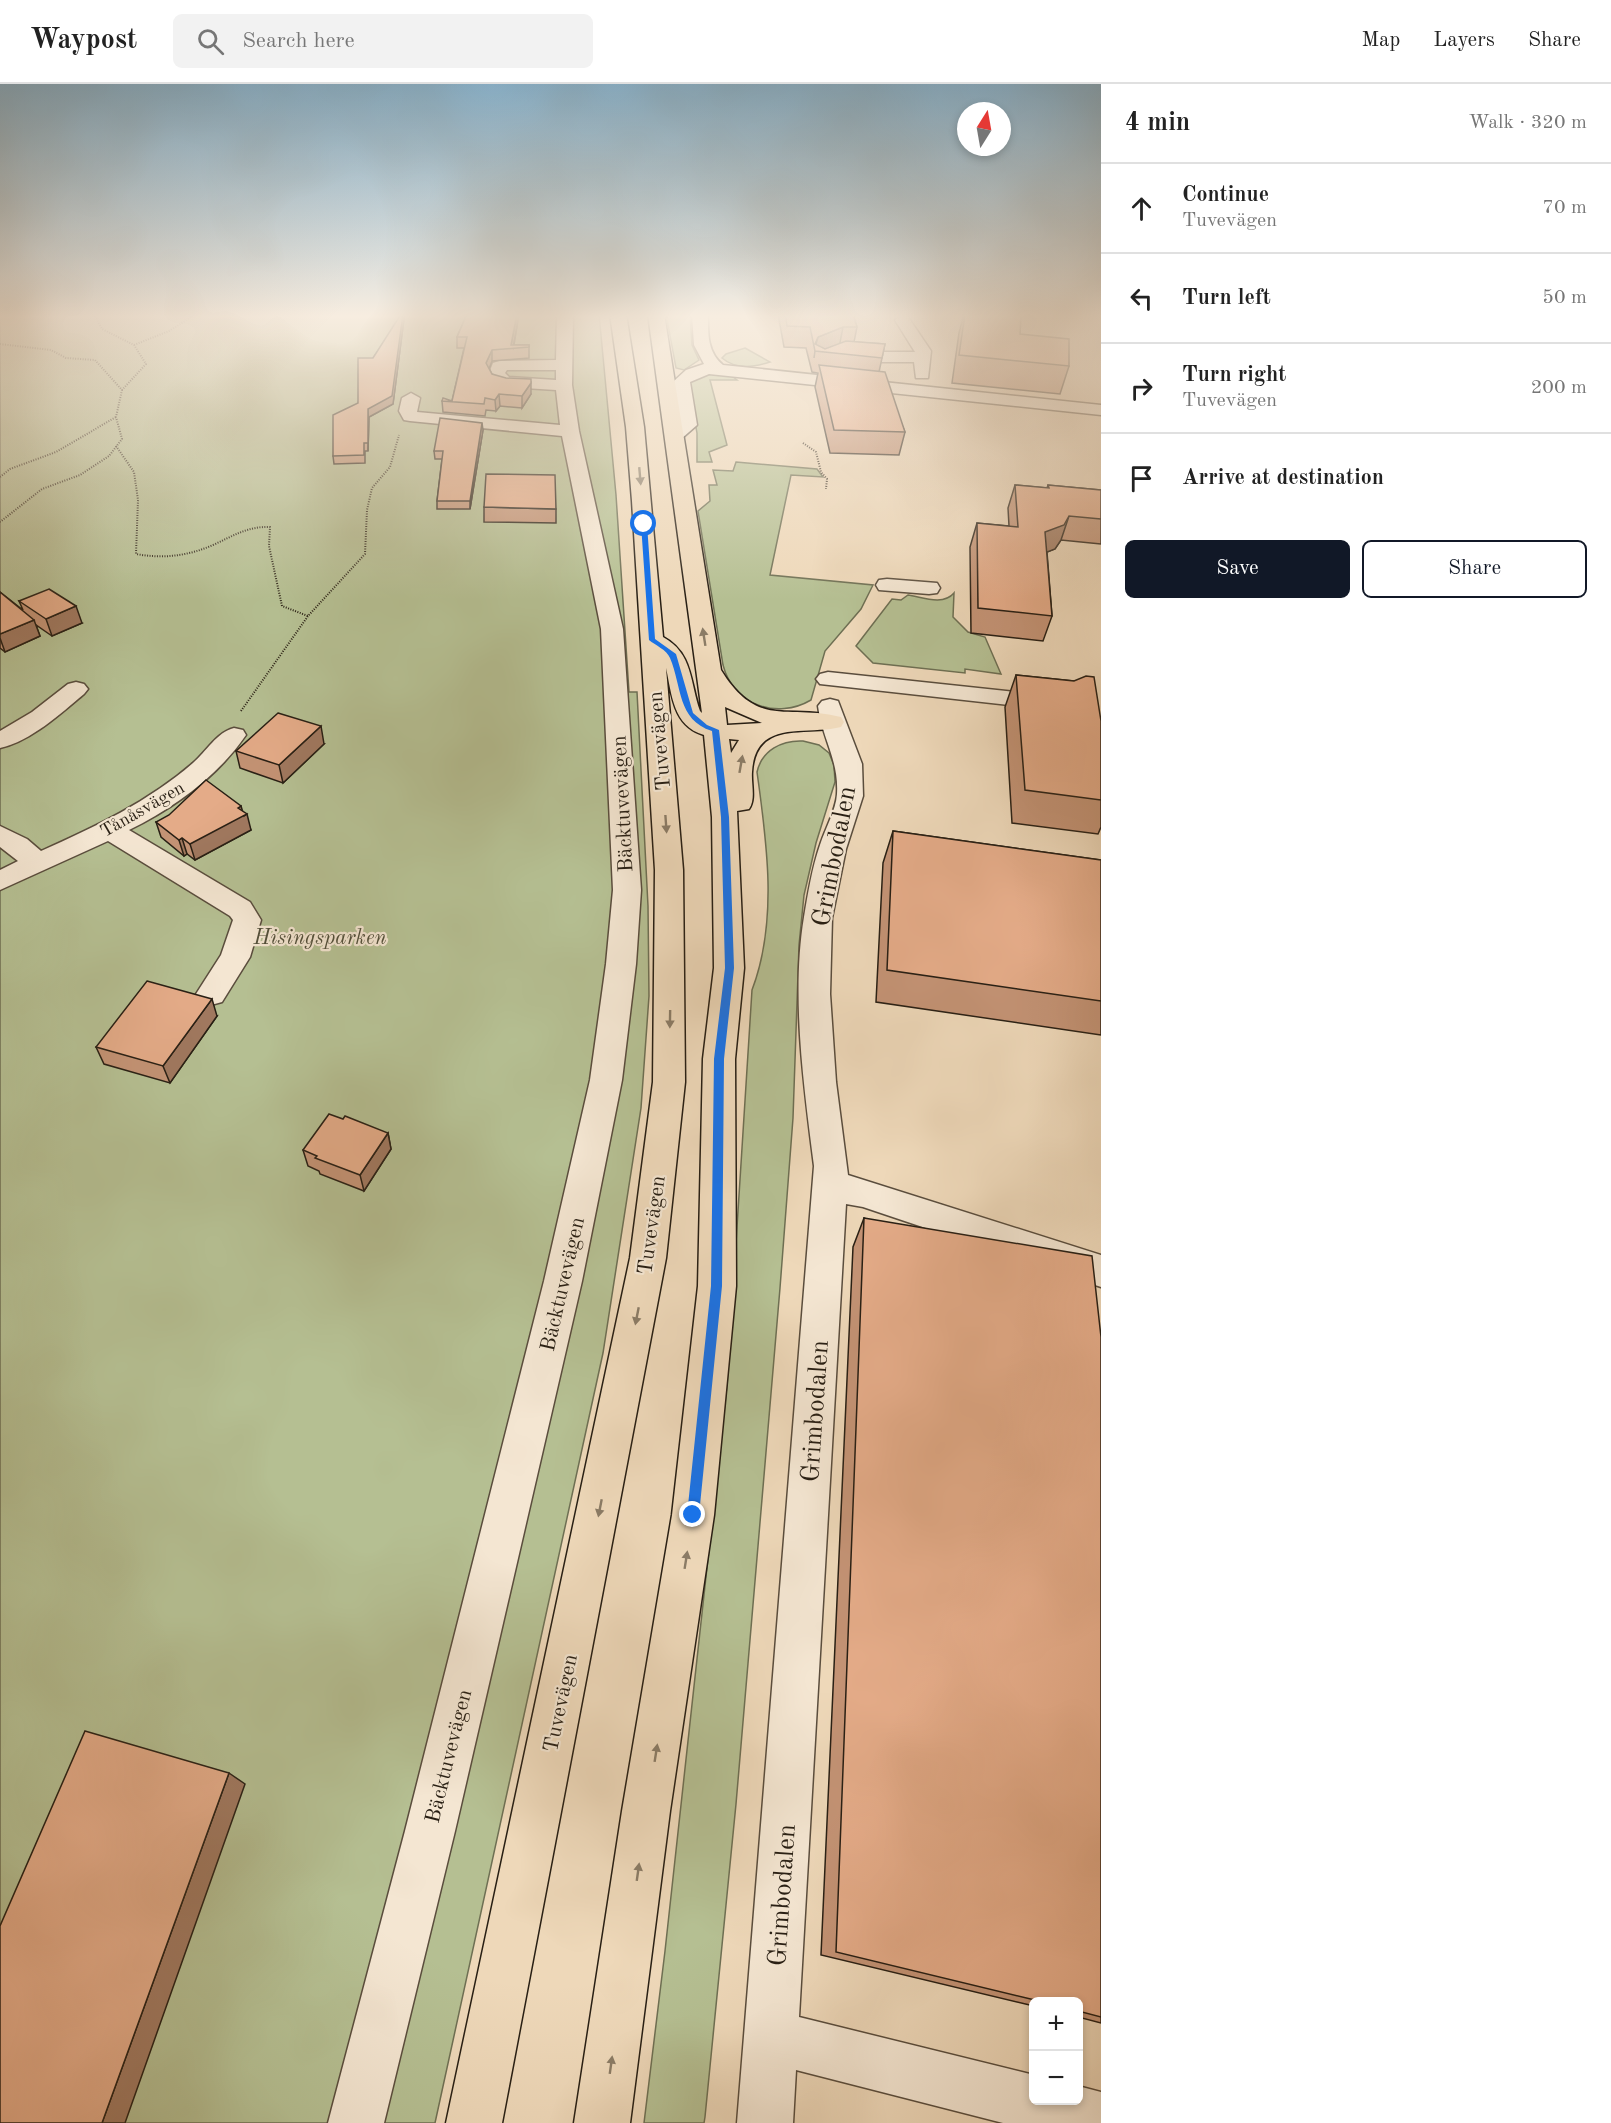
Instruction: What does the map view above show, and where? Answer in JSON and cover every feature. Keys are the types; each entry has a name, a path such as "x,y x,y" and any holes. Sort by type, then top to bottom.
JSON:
{"main road":[{"name":"Tuvevägen","path":"474,2123 648,1258 669,1082 671,965 669,870 632,409"},
{"path":"602,2123 646,1811 693,1515 717,1286 719,1059 729,968 725,817 709,670 688,540 671,409"},
{"path":"652,640 672,654 689,714 704,726 716,730 761,732 821,717"},
{"path":"709,670 730,700 742,708 821,717"},
{"path":"729,968 744,915 740,770 745,745 761,732"}],"street":[{"path":"420,409 504,427 570,431"},
{"name":"Bäcktuvevägen","path":"356,2123 427,1843 563,1281 606,1080 616,999 627,890 612,629 567,409"},
{"path":"675,435 688,425 686,409"},
{"path":"887,585 929,588"},
{"path":"828,679 1061,704"},
{"path":"0,741 40,717 76,689"},
{"name":"Grimbodalen","path":"765,2123 831,1166 820,1082 815,994 818,918 832,849 850,796 849,764 821,717"},
{"name":"Tånåsvägen","path":"0,881 109,830 191,780 234,735"},
{"path":"109,830 240,909 247,920 236,957 211,994"},
{"path":"0,835 17,845 37,863"},
{"path":"829,1186 863,1192 1101,1271"},
{"path":"771,2037 1101,2120"}],"path":[{"path":"0,522 42,489 80,475 109,456 122,439 116,417 118,409"},
{"path":"234,735 242,706 308,616 365,554 367,510 372,488 390,467 395,446 409,409"},
{"path":"0,477 10,469 56,452 116,417"},
{"path":"803,443 816,452 821,472 827,479 826,489"},
{"path":"116,446 134,472 138,500 135,554 157,558 186,555 253,525 270,527 269,546 282,606 308,616"}],"green space":[{"name":"Hisingsparken","path":"0,409 608,409 629,692 637,692 648,906 649,996 641,1108 603,1353 435,2123 0,2123"},
{"path":"693,409 718,409 727,445 709,452 712,462 697,462 697,433"},
{"path":"736,462 817,469 823,477 791,475 770,575 873,585 861,609 825,651 811,700 798,706 784,709 771,708 746,699 728,679 723,665 698,511 710,501 709,485 717,485 713,470 733,471"},
{"path":"954,593 953,617 968,632 985,637 1001,674 965,669 965,673 873,663 856,646 892,599 901,600 908,595 938,600"},
{"path":"803,741 819,745 829,753 834,765 835,782 816,843 804,895 799,945 793,1118 780,1288 736,1804 705,2117 704,2123 644,2123 727,1385 752,990 760,964 768,910 767,854 757,772 768,752 788,742"}],"building":[{"path":"345,409 368,409 368,443 364,443 364,455 333,456 333,415"},
{"path":"829,409 897,409 905,432 834,430"},
{"path":"440,418 482,423 470,501 437,501 443,451 434,451"},
{"path":"486,474 555,475 556,509 484,507"},
{"path":"1015,485 1049,488 1048,485 1101,490 1101,519 1069,516 1064,525 1045,532 1052,616 978,608 977,523 1018,527"},
{"path":"49,589 76,606 46,619 19,601"},
{"path":"0,592 34,620 0,634"},
{"path":"1016,675 1074,681 1086,676 1094,677 1101,721 1101,800 1025,790"},
{"path":"278,713 321,726 279,765 236,751"},
{"path":"206,780 241,806 238,808 247,814 190,844 182,838 179,840 156,822 169,815"},
{"path":"893,831 1101,860 1101,1001 887,970"},
{"path":"147,981 212,999 163,1066 96,1047"},
{"path":"329,1114 343,1119 345,1116 388,1133 360,1175 315,1158 317,1156 303,1150"},
{"path":"864,1218 1092,1256 1101,1337 1101,2017 1083,2012 1083,1997 1029,1999 836,1952"},
{"path":"85,1731 229,1773 102,2123 0,2123 0,1926"}],"route":[{"path":"644,524 652,640 672,654 689,714 704,726 716,730 725,817 729,968 719,1059 717,1286 693,1515"}]}
